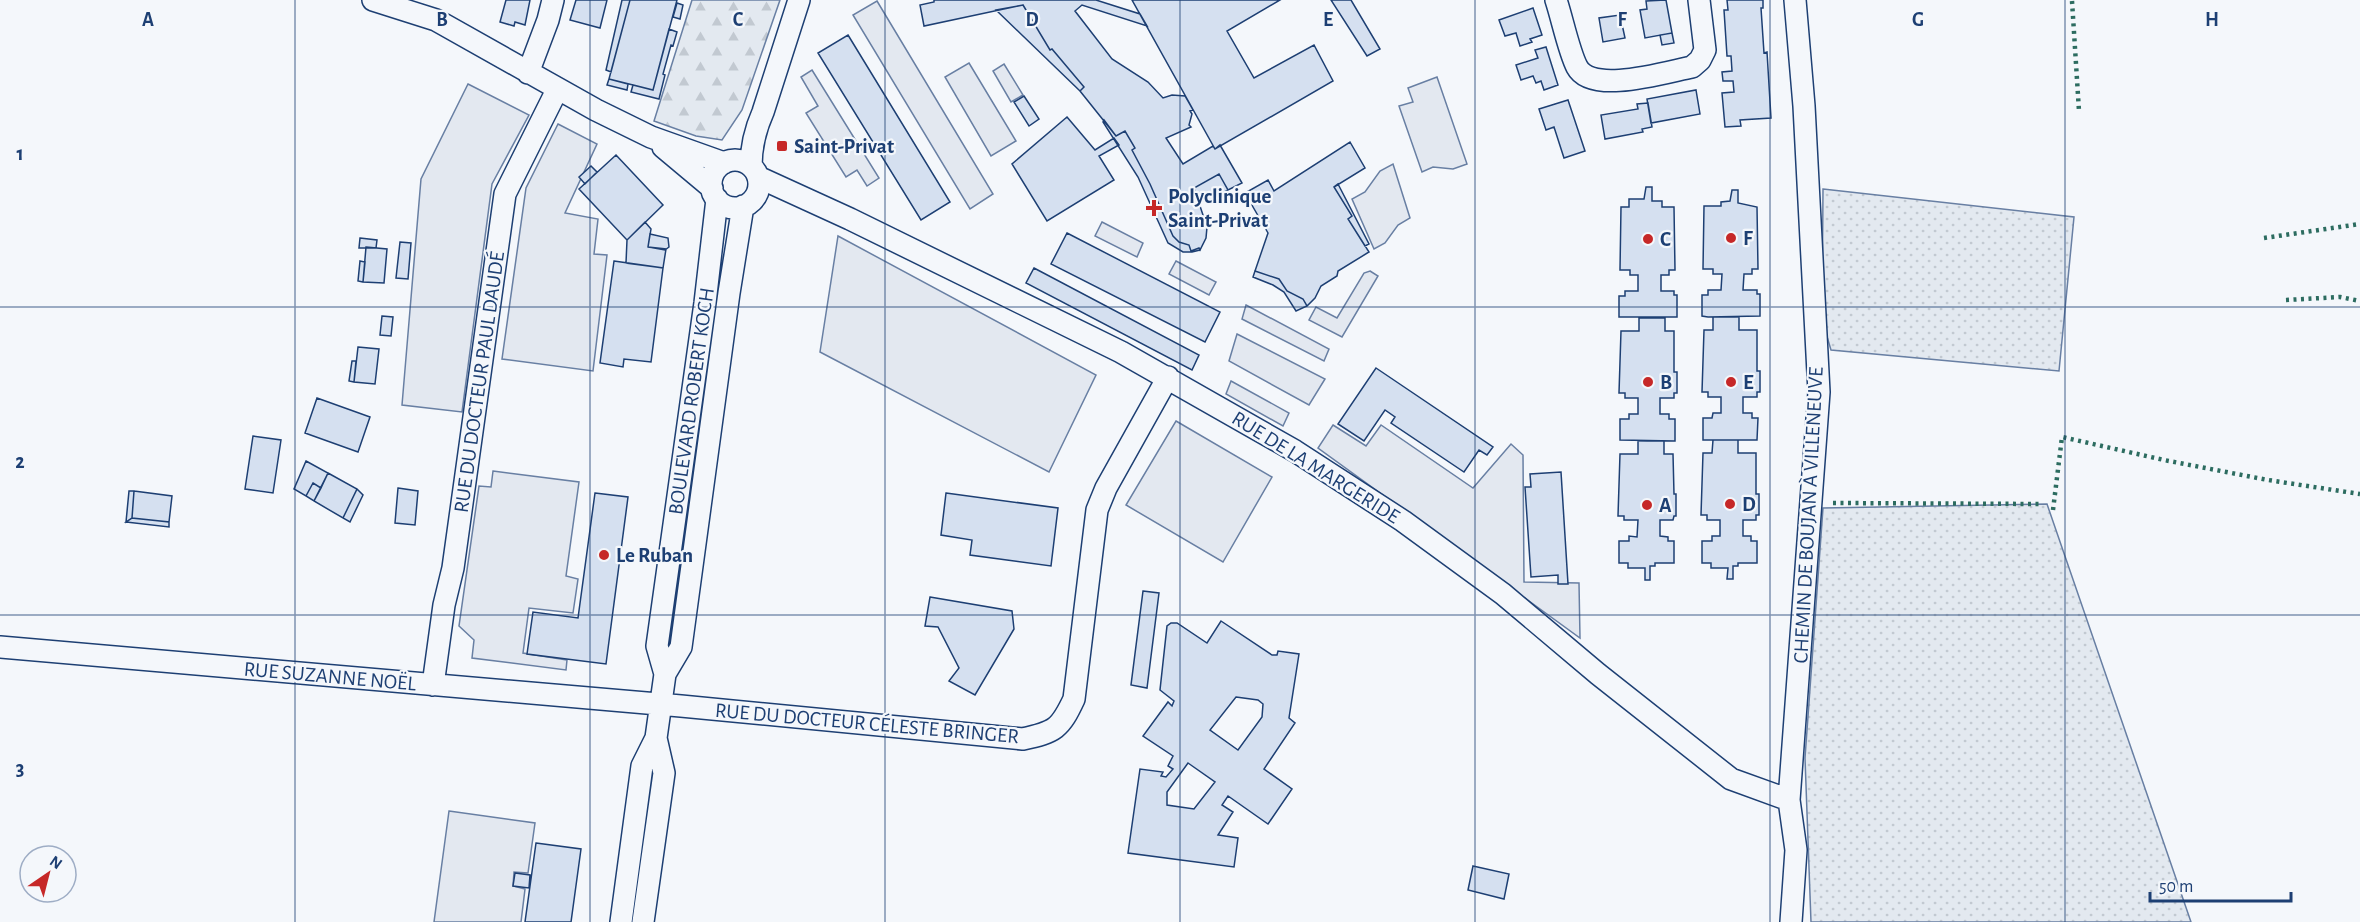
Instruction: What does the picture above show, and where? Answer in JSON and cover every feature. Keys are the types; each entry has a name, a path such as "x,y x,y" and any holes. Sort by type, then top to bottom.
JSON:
{"street":[{"path":"373,0 436,20 557,90 651,137 744,178 729,207 651,137"},
{"path":"528,73 553,0"},
{"name":"BOULEVARD ROBERT KOCH","path":"621,922 642,766 656,738 665,674 681,647 744,178 756,129 799,0"},
{"path":"1556,0 1577,68 1588,79 1609,82 1692,67 1700,60 1705,50 1699,0"},
{"name":"CHEMIN DE BOUJAN À VILLENEUVE","path":"1791,922 1796,850 1789,800 1819,392 1804,106 1795,0"},
{"name":"RUE DU DOCTEUR PAUL DAUDÉ","path":"433,685 444,605 453,568 505,194 557,90"},
{"name":"BOULEVARD ROBERT KOCH","path":"665,674 657,646 705,303 715,193 714,173 744,178"},
{"name":"RUE DE LA MARGERIDE","path":"744,178 776,195 802,197 1121,352 1295,451 1403,521 1503,594 1598,674 1731,779 1789,800"},
{"name":"RUE DU DOCTEUR CÉLESTE BRINGER","path":"660,705 1023,739 1050,733 1065,719 1074,699 1097,510 1168,377"},
{"name":"RUE SUZANNE NOËL","path":"0,647 660,705"},
{"name":"BOULEVARD ROBERT KOCH","path":"643,922 664,773 656,738"}],"green space":[{"path":"692,0 780,0 742,110 722,140 696,136 654,121"},
{"path":"1823,189 2074,217 2059,371 1831,350 1822,320"},
{"path":"2047,504 2191,922 1811,922 1805,758 1823,508"}],"shaded area":[{"path":"877,1 993,194 970,209 853,15"},
{"path":"969,63 1016,141 991,156 945,77"},
{"path":"1004,64 1023,95 1011,102 993,71"},
{"path":"812,70 879,178 867,186 857,170 846,177 806,113 818,106 801,77"},
{"path":"1437,77 1467,164 1453,169 1433,167 1422,172 1399,106 1413,102 1408,88"},
{"path":"468,84 529,115 492,184 462,412 402,405 421,179"},
{"path":"558,124 597,144 565,213 598,219 594,254 607,255 593,371 502,359 526,188"},
{"path":"1393,164 1410,218 1398,225 1385,243 1374,249 1352,199 1365,192 1380,171"},
{"path":"1102,222 1143,243 1137,257 1095,236"},
{"path":"838,236 1096,375 1049,472 820,352"},
{"path":"1176,261 1216,282 1209,295 1169,274"},
{"path":"1370,271 1378,276 1342,337 1309,320 1316,307 1337,318 1364,273"},
{"path":"1246,305 1329,349 1324,361 1242,319"},
{"path":"1237,334 1325,379 1309,405 1229,361"},
{"path":"1231,381 1289,413 1283,426 1226,394"},
{"path":"1176,421 1272,477 1223,562 1126,505"},
{"path":"1333,425 1366,446 1381,425 1473,488 1511,444 1523,455 1524,582 1579,583 1580,638 1318,448"},
{"path":"493,471 579,482 566,576 578,579 573,613 529,608 523,653 567,660 566,670 472,658 474,640 459,626 479,486 491,487"},
{"path":"449,811 535,823 528,873 514,872 513,886 525,889 521,922 434,922"}],"building":[{"path":"506,0 530,0 525,25 515,22 514,26 500,22"},
{"path":"576,0 607,0 600,28 570,20"},
{"path":"622,0 630,0 611,72 606,70"},
{"path":"630,0 677,0 653,90 609,79"},
{"path":"934,0 1096,0 1140,14 1147,26 1082,5 1075,11 1112,59 1148,82 1163,98 1172,95 1185,96 1193,110 1190,111 1192,114 1189,125 1191,127 1166,138 1183,164 1213,146 1215,149 1220,145 1242,183 1228,190 1219,174 1194,188 1207,227 1206,238 1200,250 1199,248 1191,251 1189,245 1179,242 1173,236 1132,150 1135,148 1125,131 1116,136 1080,91 1084,87 1052,49 1050,50 1023,5 924,26 920,5 934,2"},
{"path":"1132,0 1280,0 1227,31 1254,78 1314,45 1333,81 1215,149"},
{"path":"1331,0 1351,0 1380,49 1367,56"},
{"path":"1666,0 1672,33 1645,38 1640,10 1647,9 1646,1"},
{"path":"1727,0 1763,0 1763,8 1761,8 1764,53 1767,52 1771,118 1740,120 1741,126 1725,127 1722,93 1734,92 1733,81 1723,81 1722,72 1732,71 1731,56 1727,56 1724,10 1728,10"},
{"path":"677,3 683,5 680,19 673,17"},
{"path":"1023,5 1050,50 1052,49 1084,87 1080,91 996,10"},
{"path":"1533,8 1542,35 1520,46 1516,33 1505,36 1499,20"},
{"path":"1620,15 1625,38 1603,42 1599,18"},
{"path":"669,29 677,32 663,74 665,75 659,99 631,92 633,85 653,90"},
{"path":"1672,33 1674,43 1662,45 1660,35"},
{"path":"848,35 950,202 921,220 818,53"},
{"path":"1546,47 1558,85 1544,90 1541,81 1536,83 1533,76 1521,80 1516,65 1538,58 1535,50"},
{"path":"609,79 628,84 627,90 607,85"},
{"path":"1696,90 1700,114 1651,123 1647,99"},
{"path":"1024,96 1039,119 1029,126 1014,102"},
{"path":"1568,100 1585,151 1564,158 1554,127 1546,130 1539,109"},
{"path":"1648,103 1652,127 1642,129 1643,132 1605,139 1601,115 1638,109 1637,104"},
{"path":"1067,117 1095,150 1114,138 1119,145 1099,156 1114,180 1047,221 1012,164"},
{"path":"1104,120 1116,136 1125,131 1135,148 1132,150 1173,236 1179,242 1189,245 1191,251 1199,248 1200,250 1183,252 1168,243 1138,177 1103,122"},
{"path":"1350,142 1365,168 1334,187 1352,216 1348,219 1369,252 1338,271 1337,276 1321,286 1315,298 1307,306 1303,299 1287,291 1279,279 1255,271 1268,233 1245,193 1268,180 1274,191"},
{"path":"616,155 663,205 627,240 579,189"},
{"path":"591,166 597,172 585,184 579,177"},
{"path":"1219,174 1228,190 1207,202 1206,200 1200,202 1194,188"},
{"path":"1338,184 1369,244 1365,246 1348,219 1352,216 1334,187"},
{"name":"C","path":"1646,187 1652,187 1652,201 1662,201 1662,207 1674,207 1675,270 1669,270 1669,275 1661,275 1661,291 1674,291 1674,295 1677,295 1677,317 1619,317 1619,296 1625,296 1625,291 1638,291 1638,275 1630,275 1630,270 1620,270 1621,207 1629,207 1629,199 1644,199"},
{"name":"F","path":"1732,190 1738,190 1738,203 1757,207 1758,269 1752,269 1752,274 1744,274 1743,290 1757,290 1757,294 1760,294 1760,316 1702,316 1702,295 1708,295 1708,290 1721,290 1722,274 1713,274 1713,269 1703,269 1704,206 1721,206 1721,202 1730,201"},
{"path":"645,222 651,229 648,247 666,249 663,268 626,263 627,240"},
{"path":"1067,233 1220,312 1205,342 1051,264"},
{"path":"650,234 668,238 669,247 665,250 648,247"},
{"path":"360,238 377,240 376,248 359,248"},
{"path":"400,242 411,243 408,279 396,278"},
{"path":"366,247 387,249 384,283 363,282"},
{"path":"360,261 365,262 363,282 358,281"},
{"path":"614,261 663,268 651,362 624,359 623,367 600,363"},
{"path":"1034,268 1199,355 1192,370 1026,283"},
{"path":"1255,271 1279,279 1287,291 1303,299 1307,306 1296,311 1284,292 1253,277"},
{"path":"382,316 393,317 391,336 380,335"},
{"name":"E","path":"1713,317 1739,317 1739,330 1757,330 1757,371 1760,371 1760,392 1757,392 1757,397 1743,397 1743,413 1752,413 1752,418 1758,418 1757,440 1703,440 1703,418 1712,418 1713,413 1721,413 1721,397 1708,397 1708,392 1702,392 1704,330 1713,330"},
{"name":"B","path":"1639,318 1665,318 1665,331 1674,331 1674,372 1677,372 1677,393 1674,393 1674,398 1660,398 1660,414 1669,414 1669,419 1675,419 1675,441 1620,440 1620,419 1629,419 1629,414 1638,414 1638,398 1625,398 1625,393 1619,393 1621,331 1639,331"},
{"path":"358,347 379,349 375,384 354,382"},
{"path":"352,361 356,361 354,382 349,381"},
{"path":"1376,368 1493,447 1487,455 1479,450 1464,472 1391,423 1395,417 1385,410 1364,441 1338,424"},
{"path":"317,398 370,417 358,452 305,433"},
{"path":"253,436 281,440 273,493 245,489"},
{"name":"D","path":"1713,440 1738,440 1738,453 1756,453 1756,494 1759,494 1759,515 1756,515 1756,520 1743,520 1743,536 1751,536 1751,541 1757,541 1757,563 1738,563 1738,566 1733,566 1733,579 1727,579 1728,568 1711,568 1711,563 1702,563 1702,541 1712,541 1712,536 1720,536 1720,520 1707,520 1707,515 1701,515 1703,453 1712,453"},
{"name":"A","path":"1638,441 1664,441 1664,454 1673,454 1676,516 1673,520 1660,520 1660,536 1668,537 1668,541 1674,541 1674,563 1655,563 1655,566 1650,566 1650,580 1645,580 1645,568 1628,568 1628,563 1619,563 1619,541 1629,541 1629,536 1637,537 1638,520 1624,520 1624,516 1618,516 1620,454 1638,454"},
{"path":"306,461 328,473 321,488 313,483 306,496 294,489"},
{"path":"1561,472 1568,584 1558,584 1558,575 1531,577 1525,487 1531,487 1530,474"},
{"path":"328,473 357,489 343,518 314,501"},
{"path":"313,483 321,488 314,501 306,496"},
{"path":"398,488 418,491 415,525 395,523"},
{"path":"357,489 363,495 350,522 343,518"},
{"path":"129,491 134,491 132,518 126,522"},
{"path":"134,491 172,496 169,522 132,518"},
{"name":"Le Ruban","path":"595,493 628,497 606,664 527,654 533,612 578,618"},
{"path":"946,493 1058,508 1051,566 970,555 972,540 941,535"},
{"path":"132,518 169,522 169,527 126,522"},
{"path":"1143,591 1159,593 1147,688 1131,685"},
{"path":"930,597 1012,611 1014,629 975,695 949,681 959,668 938,627 925,626"},
{"path":"1221,621 1272,655 1277,655 1278,651 1299,654 1289,718 1295,723 1264,769 1292,789 1268,824 1228,796 1222,805 1233,812 1218,835 1238,838 1234,867 1128,853 1140,769 1163,772 1161,776 1166,777 1173,769 1168,766 1173,756 1143,736 1168,702 1172,706 1174,701 1160,690 1167,626 1177,623 1207,643","holes":["1236,697 1258,700 1263,704 1262,717 1238,750 1210,730","1188,763 1215,782 1194,809 1167,805 1167,792"]},
{"path":"536,843 581,849 571,922 525,922"},
{"path":"1473,866 1509,874 1504,899 1468,890"},
{"path":"515,873 530,875 529,888 513,886"}],"hedge":[{"path":"2072,1 2079,111"},
{"path":"2264,238 2360,224"},
{"path":"2286,300 2340,297 2360,301"},
{"path":"2053,510 2062,437 2268,480 2360,494"},
{"path":"1833,503 2042,504"}],"place":[{"name":"Saint-Privat","path":"782,146"},
{"name":"Polyclinique Saint-Privat","path":"1154,208"},
{"name":"F","path":"1731,238"},
{"name":"C","path":"1648,239"},
{"name":"B","path":"1648,382"},
{"name":"E","path":"1731,382"},
{"name":"D","path":"1730,504"},
{"name":"A","path":"1647,505"},
{"name":"Le Ruban","path":"604,555"}]}
